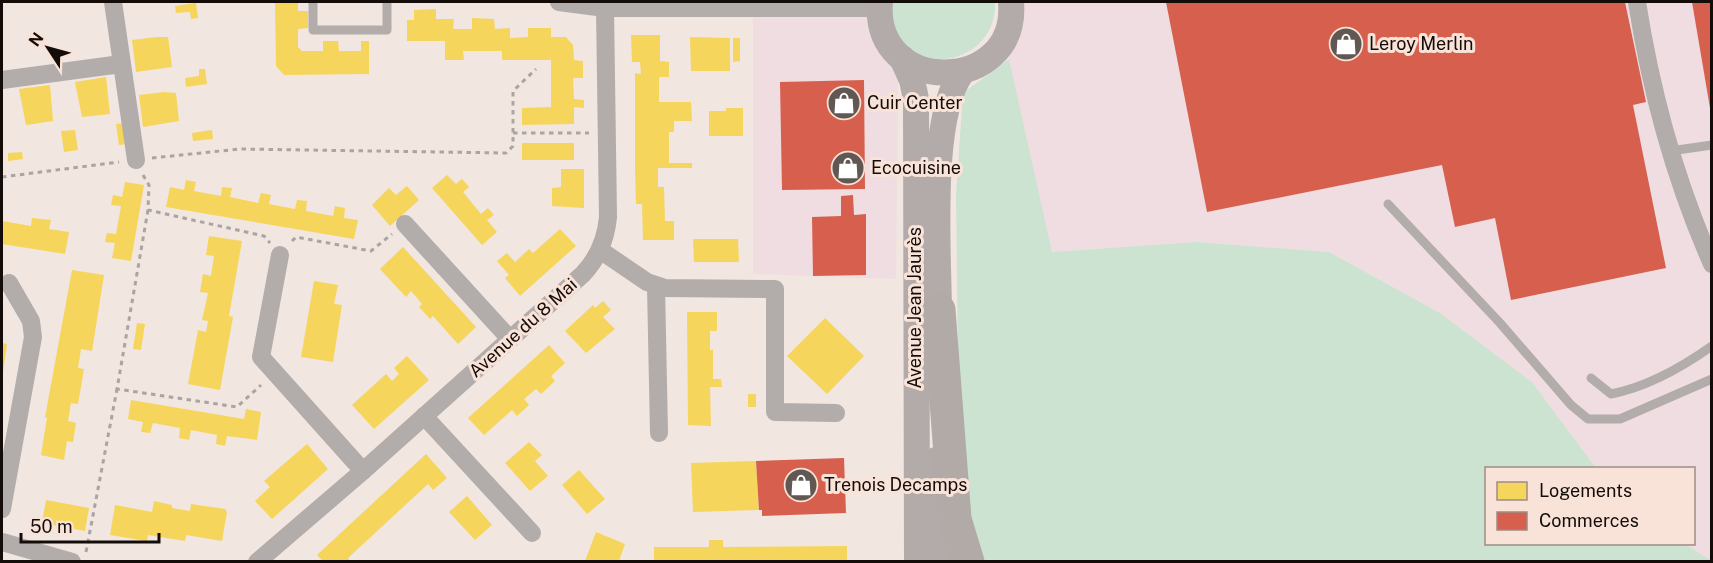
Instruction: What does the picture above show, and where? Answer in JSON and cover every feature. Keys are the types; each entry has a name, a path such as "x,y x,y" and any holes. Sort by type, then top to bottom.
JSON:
{"highway":[{"path":"939,310 955,519 968,561"}],"main road":[{"path":"902,58 916,67 931,72 963,71 982,62 998,46 1008,27 1011,3"},
{"name":"Avenue Jean Jaurès","path":"879,5 887,39 902,58 912,80 916,99 917,561"},
{"name":"Avenue Jean Jaurès","path":"937,561 936,451 940,150 946,105 952,87 963,71"}],"street":[{"path":"112,2 136,160"},
{"path":"559,2 605,8 879,5"},
{"path":"1637,2 1647,60 1670,151 1682,189 1712,264"},
{"name":"Avenue du 8 Mai","path":"257,561 363,471 583,274 600,250 608,217 605,8"},
{"path":"2,80 121,64"},
{"path":"405,224 510,339"},
{"path":"600,250 656,286 675,289 775,289 775,412 836,412"},
{"path":"280,255 261,357 363,471"},
{"path":"2,509 33,330 27,314 9,283"},
{"path":"656,286 659,433"},
{"path":"424,416 532,533"},
{"path":"2,542 72,561"}],"lane":[{"path":"313,2 313,30 387,30 387,2"},
{"path":"1670,151 1712,144"},
{"path":"1388,204 1500,323 1571,405 1588,418 1620,419 1712,379"},
{"path":"1591,378 1611,394 1625,392 1682,368 1712,346"}],"path":[{"path":"2,177 240,148 506,153 513,146 513,91 536,69"},
{"path":"513,133 608,133"},
{"path":"84,561 148,210 149,185 136,160"},
{"path":"148,210 264,236 280,255 296,237 371,251 405,224"},
{"path":"117,389 237,407 274,373"}],"shaded area":[{"path":"862,2 898,74 896,279 753,274 753,3"},
{"path":"1005,2 1711,2 1711,560 1687,545 1695,545 1695,467 1595,467 1532,382 1440,313 1329,252 1196,242 1052,252 1010,73"}],"green space":[{"path":"892,2 995,2 992,23 983,39 969,51 952,58 935,59 918,54 904,43 894,25"},
{"path":"1009,59 1052,252 1196,242 1329,252 1440,313 1532,382 1595,467 1485,467 1485,545 1687,545 1712,561 951,562 959,445 956,194 963,93"}],"building: Logements":[{"path":"275,2 298,2 298,11 308,11 308,28 298,29 298,47 302,51 323,51 323,41 338,41 339,51 361,51 361,41 369,41 369,74 284,75 276,66"},
{"path":"196,3 198,18 191,19 190,12 176,13 175,6"},
{"path":"436,9 436,19 454,19 453,29 472,29 472,18 494,19 495,29 510,28 510,38 528,37 528,28 551,28 551,37 566,37 573,45 574,60 583,61 583,78 573,78 574,99 584,100 584,108 574,107 574,124 522,125 522,108 551,107 551,60 502,60 502,51 463,51 464,60 445,60 445,41 407,41 407,20 414,20 414,10"},
{"path":"631,35 660,35 660,61 669,62 669,77 659,77 659,102 691,102 692,121 674,121 674,132 669,132 669,163 692,163 692,168 658,168 658,187 664,187 665,221 674,221 674,240 643,240 642,204 636,204 635,169 635,73 641,74 640,62 632,62"},
{"path":"168,37 172,67 136,72 132,40"},
{"path":"690,37 730,38 730,71 691,71"},
{"path":"733,38 740,38 740,61 733,62"},
{"path":"199,69 205,69 207,84 186,87 185,78 199,76"},
{"path":"106,77 110,114 82,117 75,82"},
{"path":"50,85 53,121 26,125 19,89"},
{"path":"176,93 179,121 143,127 139,95"},
{"path":"726,108 743,108 743,136 709,136 709,111 726,111"},
{"path":"124,123 127,144 119,145 116,124"},
{"path":"75,130 78,150 64,152 61,131"},
{"path":"212,130 213,139 193,141 192,133"},
{"path":"522,143 574,143 574,160 522,160"},
{"path":"22,152 23,159 8,161 8,153"},
{"path":"561,169 584,169 584,208 552,206 552,188 561,187"},
{"path":"447,175 456,184 462,179 469,187 463,192 481,214 488,208 494,215 487,220 497,232 482,245 432,188"},
{"path":"186,180 196,182 194,191 221,196 222,187 232,188 230,197 258,203 261,193 271,195 269,204 295,209 297,200 307,201 306,211 333,216 335,206 345,208 344,218 358,220 354,239 166,207 170,187 184,190"},
{"path":"125,182 144,185 131,261 112,258 115,243 105,242 107,233 116,234 121,206 111,205 113,195 122,197"},
{"path":"407,186 419,200 390,226 372,205 389,188 396,195"},
{"path":"32,218 51,220 49,229 69,232 65,254 2,244 2,221 31,226"},
{"path":"560,229 576,246 520,296 505,278 509,275 497,261 507,253 515,262 529,249 533,253"},
{"path":"209,236 242,241 229,316 233,317 220,390 188,384 198,330 206,332 208,321 202,320 208,293 200,292 203,274 211,276 214,256 206,255"},
{"path":"693,239 738,239 739,262 694,262"},
{"path":"403,247 476,327 458,344 433,316 430,319 419,307 422,304 411,291 406,297 380,269"},
{"path":"72,270 104,275 92,351 81,349 78,368 84,369 78,404 71,403 68,421 76,423 73,442 67,441 64,460 41,455 47,418 45,417"},
{"path":"314,281 338,285 334,304 342,305 333,362 301,357"},
{"path":"603,301 611,310 603,317 615,329 586,353 565,331 593,305 595,308"},
{"path":"687,312 717,312 717,331 710,331 710,350 713,350 713,379 721,379 722,387 710,387 711,426 688,425"},
{"path":"825,318 864,356 827,394 787,356"},
{"path":"137,323 145,324 141,350 133,349"},
{"path":"2,343 7,344 3,373 2,373"},
{"path":"549,345 565,363 551,376 555,381 541,394 536,389 524,399 529,405 517,416 512,410 484,435 468,418"},
{"path":"407,356 429,380 374,429 352,405 386,374 392,381 399,374 394,368"},
{"path":"748,394 756,394 756,407 748,407"},
{"path":"131,400 244,419 246,409 261,412 257,440 227,436 225,446 216,444 217,435 191,430 189,440 179,438 180,428 153,423 150,433 141,432 143,422 128,419"},
{"path":"529,442 542,455 535,461 548,476 530,491 505,463"},
{"path":"307,444 328,469 272,519 255,501 270,487 264,481"},
{"path":"426,454 447,478 433,490 428,484 348,558 350,561 323,561 317,555"},
{"path":"756,461 759,510 693,512 691,463"},
{"path":"579,470 605,499 587,514 562,485"},
{"path":"467,496 492,525 475,540 449,512"},
{"path":"46,500 89,508 85,531 42,523"},
{"path":"154,501 172,505 172,508 190,511 191,504 225,509 227,512 222,541 186,535 185,541 148,535 147,541 110,535 115,505 152,512"},
{"path":"596,532 625,544 619,561 585,561"},
{"path":"709,540 723,540 723,547 847,546 847,561 654,561 654,547 709,547"}],"building: Commerces":[{"path":"1166,2 1625,2 1646,102 1633,105 1666,268 1511,300 1495,218 1455,227 1442,165 1207,212"},
{"path":"1692,2 1712,2 1712,108 1710,108"},
{"path":"864,80 865,189 782,190 780,82"},
{"path":"853,195 854,215 866,214 866,275 813,276 812,217 841,216 841,196"},
{"name":"Trenois Decamps","path":"844,458 846,513 762,516 762,510 759,510 756,461"}],"place":[{"name":"Leroy Merlin","path":"1346,44"},
{"name":"Cuir Center","path":"844,103"},
{"name":"Ecocuisine","path":"848,168"},
{"name":"Trenois Decamps","path":"801,485"}]}
